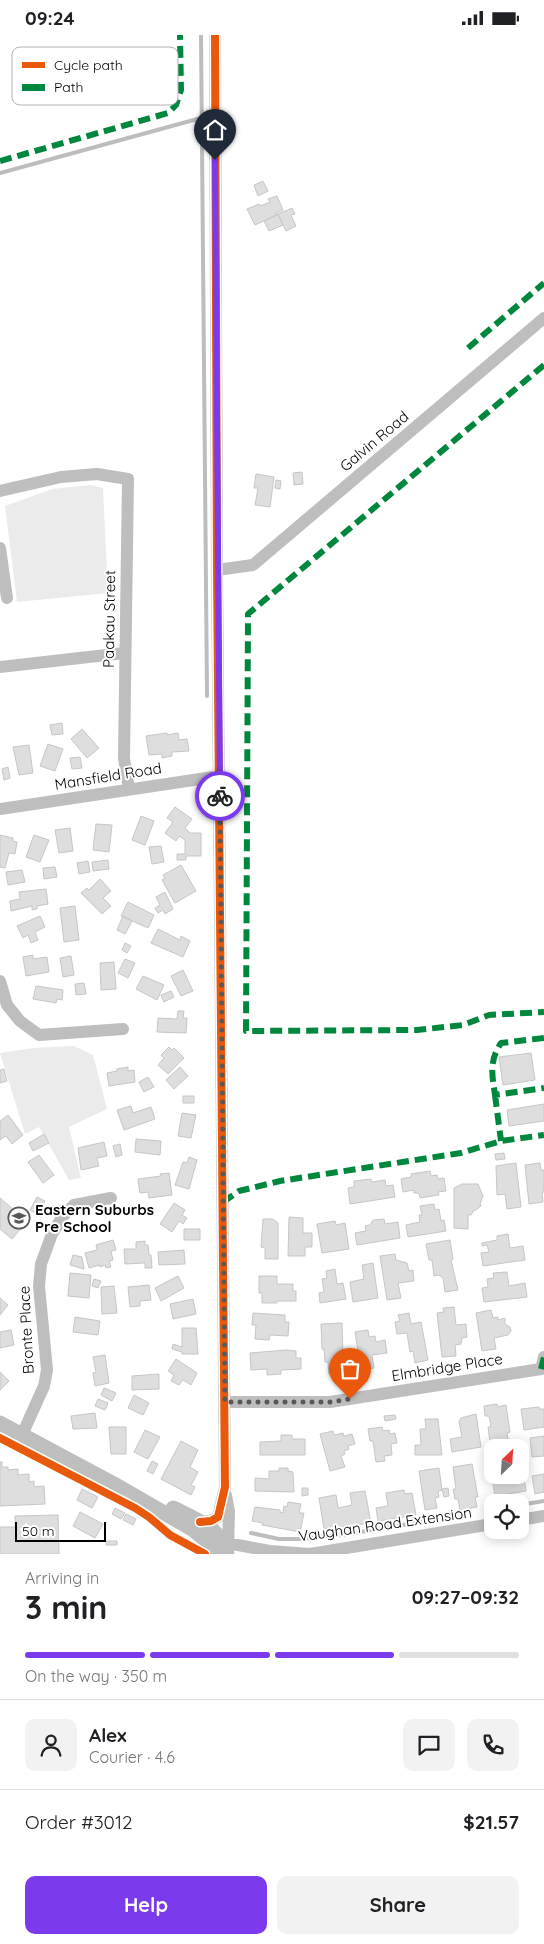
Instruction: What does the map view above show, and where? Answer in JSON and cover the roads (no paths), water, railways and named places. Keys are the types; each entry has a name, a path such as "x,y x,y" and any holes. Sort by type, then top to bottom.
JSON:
{"street":[{"path":"215,35 217,570 225,1491 229,1511 222,1547"},
{"name":"Galvin Road","path":"217,570 253,565 544,318"},
{"name":"Paakau Street","path":"0,491 61,477 97,475 128,479 124,653 126,695 124,758 129,789"},
{"path":"0,548 7,598"},
{"path":"0,667 124,653"},
{"name":"Mansfield Road","path":"0,809 220,776"},
{"path":"0,981 7,1005 20,1021 39,1035 123,1029"},
{"name":"Bronte Place","path":"22,1435 44,1386 47,1370 39,1286 41,1264 52,1234 63,1216 74,1205 111,1198"},
{"name":"Elmbridge Place","path":"225,1402 330,1402 541,1369 544,1357"},
{"path":"0,1423 114,1484 157,1501 199,1528 222,1547"},
{"path":"222,1547 218,1517 225,1491"},
{"path":"529,1518 544,1516"},
{"path":"199,1528 218,1517"},
{"name":"Vaughan Road Extension","path":"222,1547 310,1553 484,1525"}],"waterway":[{"path":"201,35 207,696"},
{"path":"0,173 201,118"},
{"path":"529,1504 544,1501"},
{"path":"251,1533 279,1539 300,1539 342,1535 421,1522"}],"place":[{"name":"Eastern Suburbs Pre School","path":"19,1218"}]}
